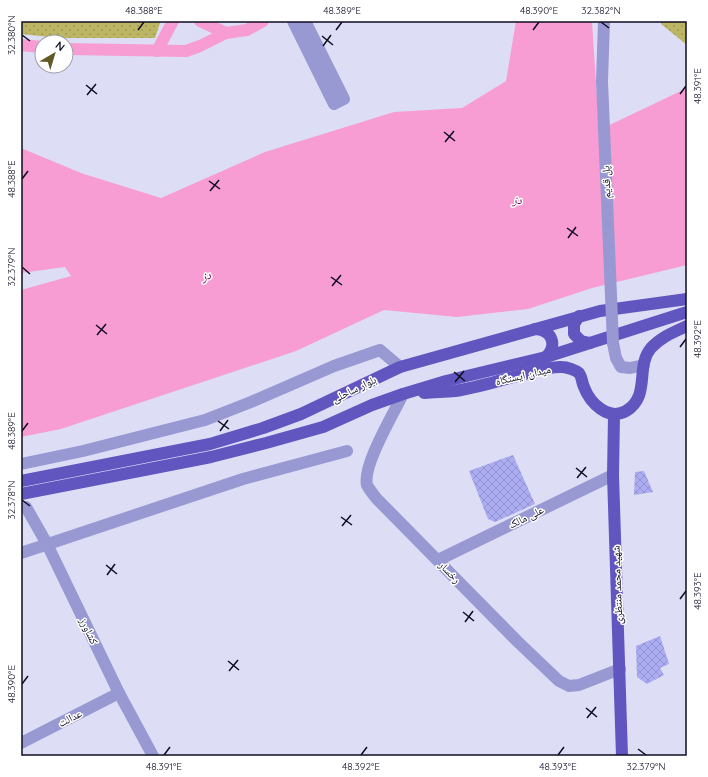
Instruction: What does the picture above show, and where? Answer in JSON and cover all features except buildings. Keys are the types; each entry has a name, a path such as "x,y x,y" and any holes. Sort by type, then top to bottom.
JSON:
{"main road":[{"name":"بلوار ساحلی","path":"21,481 210,444 263,428 301,414 400,367 600,311 687,299"},
{"name":"بلوار ساحلی","path":"21,494 210,457 266,443 323,426 372,405 403,394 446,381 546,357 687,312"},
{"path":"580,316 574,324 574,334 581,341 590,343"},
{"path":"614,415 624,412 633,405 640,393 644,365 650,349 662,338 687,326"},
{"path":"535,328 541,329 550,336 552,348 546,357"},
{"name":"میدان ایستگاه","path":"403,394 456,391 562,366 578,372 592,401 602,410 614,415"},
{"path":"314,408 312,416 319,425 323,426"},
{"name":"شهید محمد منتظری","path":"614,415 613,475 622,756"}],"street":[{"path":"293,21 318,60 305,21"},
{"name":"پل قدیم","path":"604,21 602,81 613,343 616,358 621,367 630,368 644,365"},
{"path":"21,464 83,451 205,420 334,366 380,350 400,367"},
{"name":"رخسار","path":"403,394 374,453 367,474 367,486 376,498 518,642 559,681 569,686 579,685 620,669"},
{"path":"21,553 243,479 347,451"},
{"name":"علی مالک","path":"438,560 613,475"},
{"name":"کشاورز","path":"26,507 47,544 119,693 154,756"},
{"name":"عدالت","path":"21,743 119,693"}],"shaded area":[{"path":"21,21 162,21 155,38 74,38 74,34 34,34 34,35 21,34"},
{"path":"661,21 687,21 687,45 661,24"}],"water":[{"name":"دز","path":"516,21 592,21 599,130 687,88 687,265 592,288 528,309 457,317 384,310 296,351 61,429 21,437 21,290 71,276 65,267 21,273 21,148 81,173 161,198 265,152 394,112 462,108 506,81"}],"waterway":[{"path":"157,51 173,21"},
{"path":"200,21 226,33"},
{"path":"74,49 186,51 226,33 247,30 263,21"},
{"path":"21,45 34,46"}]}
